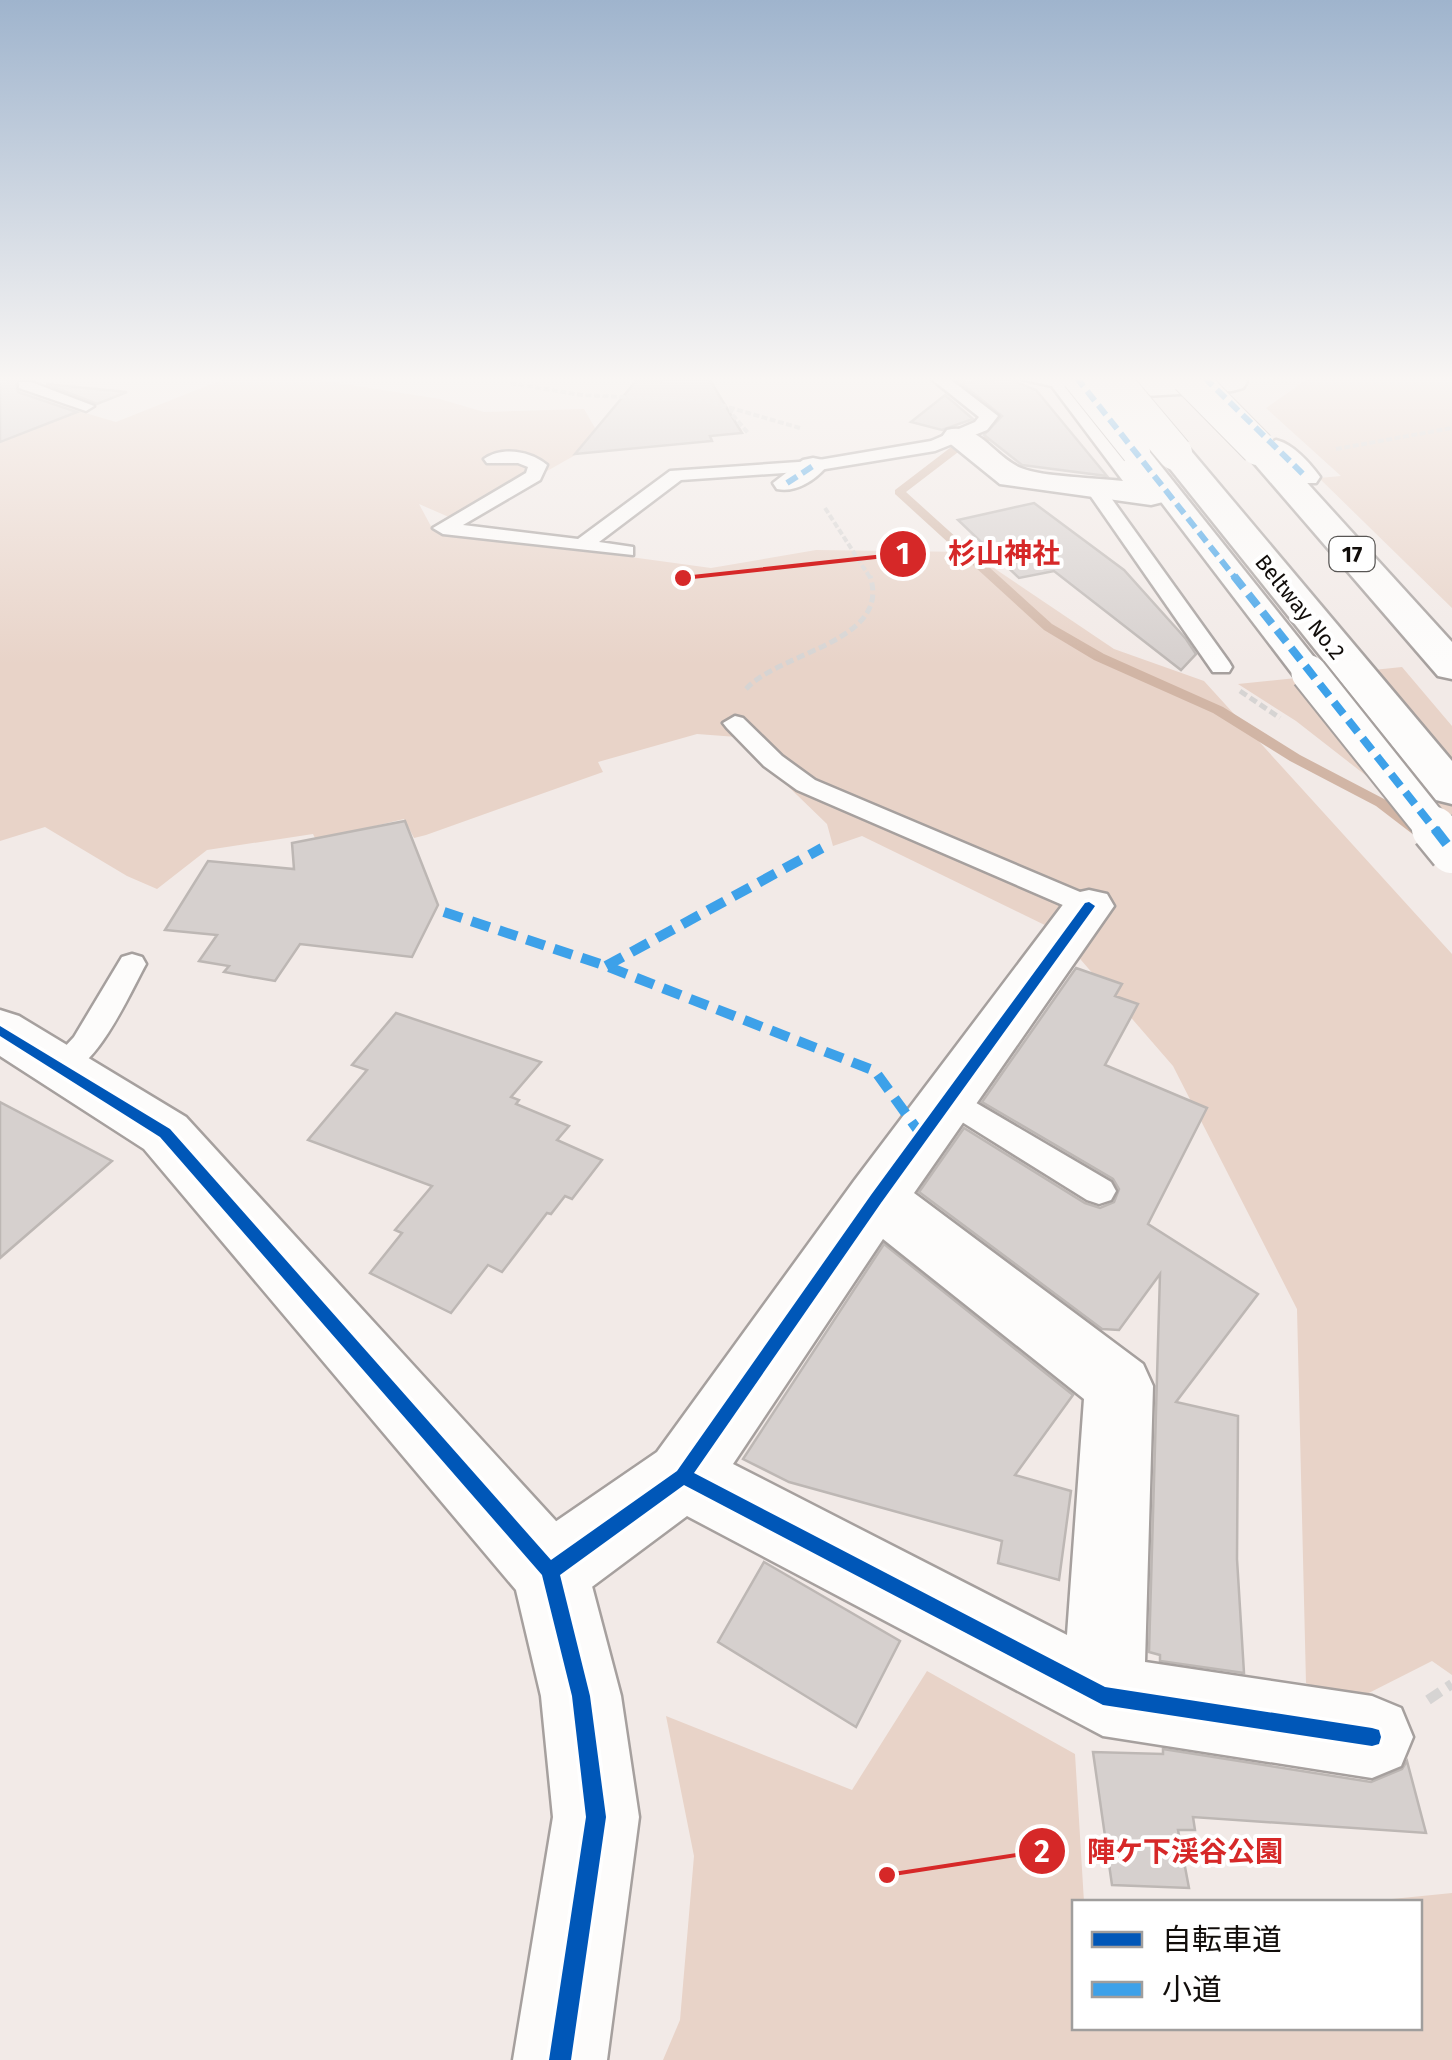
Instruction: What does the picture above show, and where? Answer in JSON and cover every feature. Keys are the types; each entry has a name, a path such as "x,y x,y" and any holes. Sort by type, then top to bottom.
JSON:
{"street":[{"path":"787,482 801,473"},
{"path":"1007,473 1012,477 1150,495 1134,473"},
{"path":"1155,473 1330,670 1452,851"},
{"name":"Beltway No.2","path":"1189,473 1330,670 1452,790"},
{"name":"17","path":"1288,473 1449,664"},
{"path":"1301,473 1306,477"},
{"path":"550,1571 682,1476 876,1199 1089,906"},
{"path":"0,1030 165,1133 550,1571 582,1696 596,1817 560,2060"},
{"path":"876,1199 1119,1386 1102,1696"},
{"path":"682,1476 1102,1696 1372,1736"}],"lane":[{"path":"535,473 443,528 626,552"},
{"path":"581,546 676,475 704,473"},
{"path":"1094,488 1221,667"},
{"path":"735,722 773,761 806,784 1089,906"},
{"path":"61,1067 84,1045 132,964"},
{"path":"948,1099 1099,1191"}],"path":[{"path":"735,722 741,695 762,673 829,646 868,615 875,591 866,569 812,486 813,473"}],"shaded area":[{"path":"0,473 543,473 458,521 419,504 433,530 711,568 816,550 970,552 1114,649 1204,681 1452,954 1452,1675 1432,1661 1351,1702 1306,1683 1297,1309 1173,1066 1055,930 862,836 833,846 827,824 737,737 697,734 598,762 603,772 414,838 404,819 316,840 313,834 207,850 157,889 127,876 45,827 0,841"},
{"path":"1338,473 1452,473 1452,608 1319,478 1341,476"},
{"path":"1402,667 1452,726 1452,817 1373,781 1296,721 1238,684"},
{"path":"927,1671 1075,1754 1084,1900 1072,1900 1072,2030 1422,2030 1422,1900 1382,1900 1452,1893 1452,2060 663,2060 680,2020 694,1856 666,1716 852,1790"}],"building":[{"path":"1034,503 1124,570 1186,639 1196,654 1181,670 1054,571 1019,578 958,520"},
{"path":"405,821 438,905 412,957 300,944 275,981 224,972 229,966 199,961 217,935 165,930 208,861 294,869 292,843"},
{"path":"1076,968 1122,984 1115,996 1138,1004 1105,1065 1207,1108 1148,1224 1258,1294 1176,1402 1238,1416 1237,1559 1244,1673 1160,1661 1160,1655 1149,1652 1160,1274 1119,1330 1102,1329 919,1192 964,1128 1085,1203 1100,1208 1114,1202 1119,1189 1113,1179 982,1102"},
{"path":"396,1013 541,1062 511,1097 519,1100 516,1104 569,1126 557,1140 602,1160 572,1199 565,1196 551,1214 547,1213 502,1272 488,1265 451,1313 370,1273 402,1233 395,1230 432,1186 308,1140 367,1070 352,1065"},
{"path":"0,1102 112,1161 0,1258"},
{"path":"884,1244 1073,1395 1015,1475 1071,1491 1059,1580 998,1563 1002,1541 789,1482 743,1459"},
{"path":"764,1562 900,1641 856,1727 718,1642"},
{"path":"1163,1749 1371,1782 1402,1769 1407,1761 1426,1833 1193,1817 1195,1830 1178,1830 1189,1888 1112,1885 1093,1752 1163,1754"}],"waterway":[{"path":"924,473 899,492 1048,627 1099,657 1218,710 1295,758 1381,803 1424,836"}],"marked path":[{"path":"787,483 802,473"},
{"path":"1152,473 1452,851"},
{"path":"1302,473 1306,477"},
{"path":"606,966 822,848"},
{"path":"444,912 606,966 875,1071 922,1136"}],"cycle path":[{"path":"550,1571 683,1476 876,1199 1089,906"},
{"path":"0,1030 165,1133 550,1571 581,1696 596,1817 560,2060"},
{"path":"683,1476 1103,1696 1372,1737"}],"place":[{"name":"杉山神社","path":"683,578"},
{"name":"陣ケ下渓谷公園","path":"887,1875"}]}
